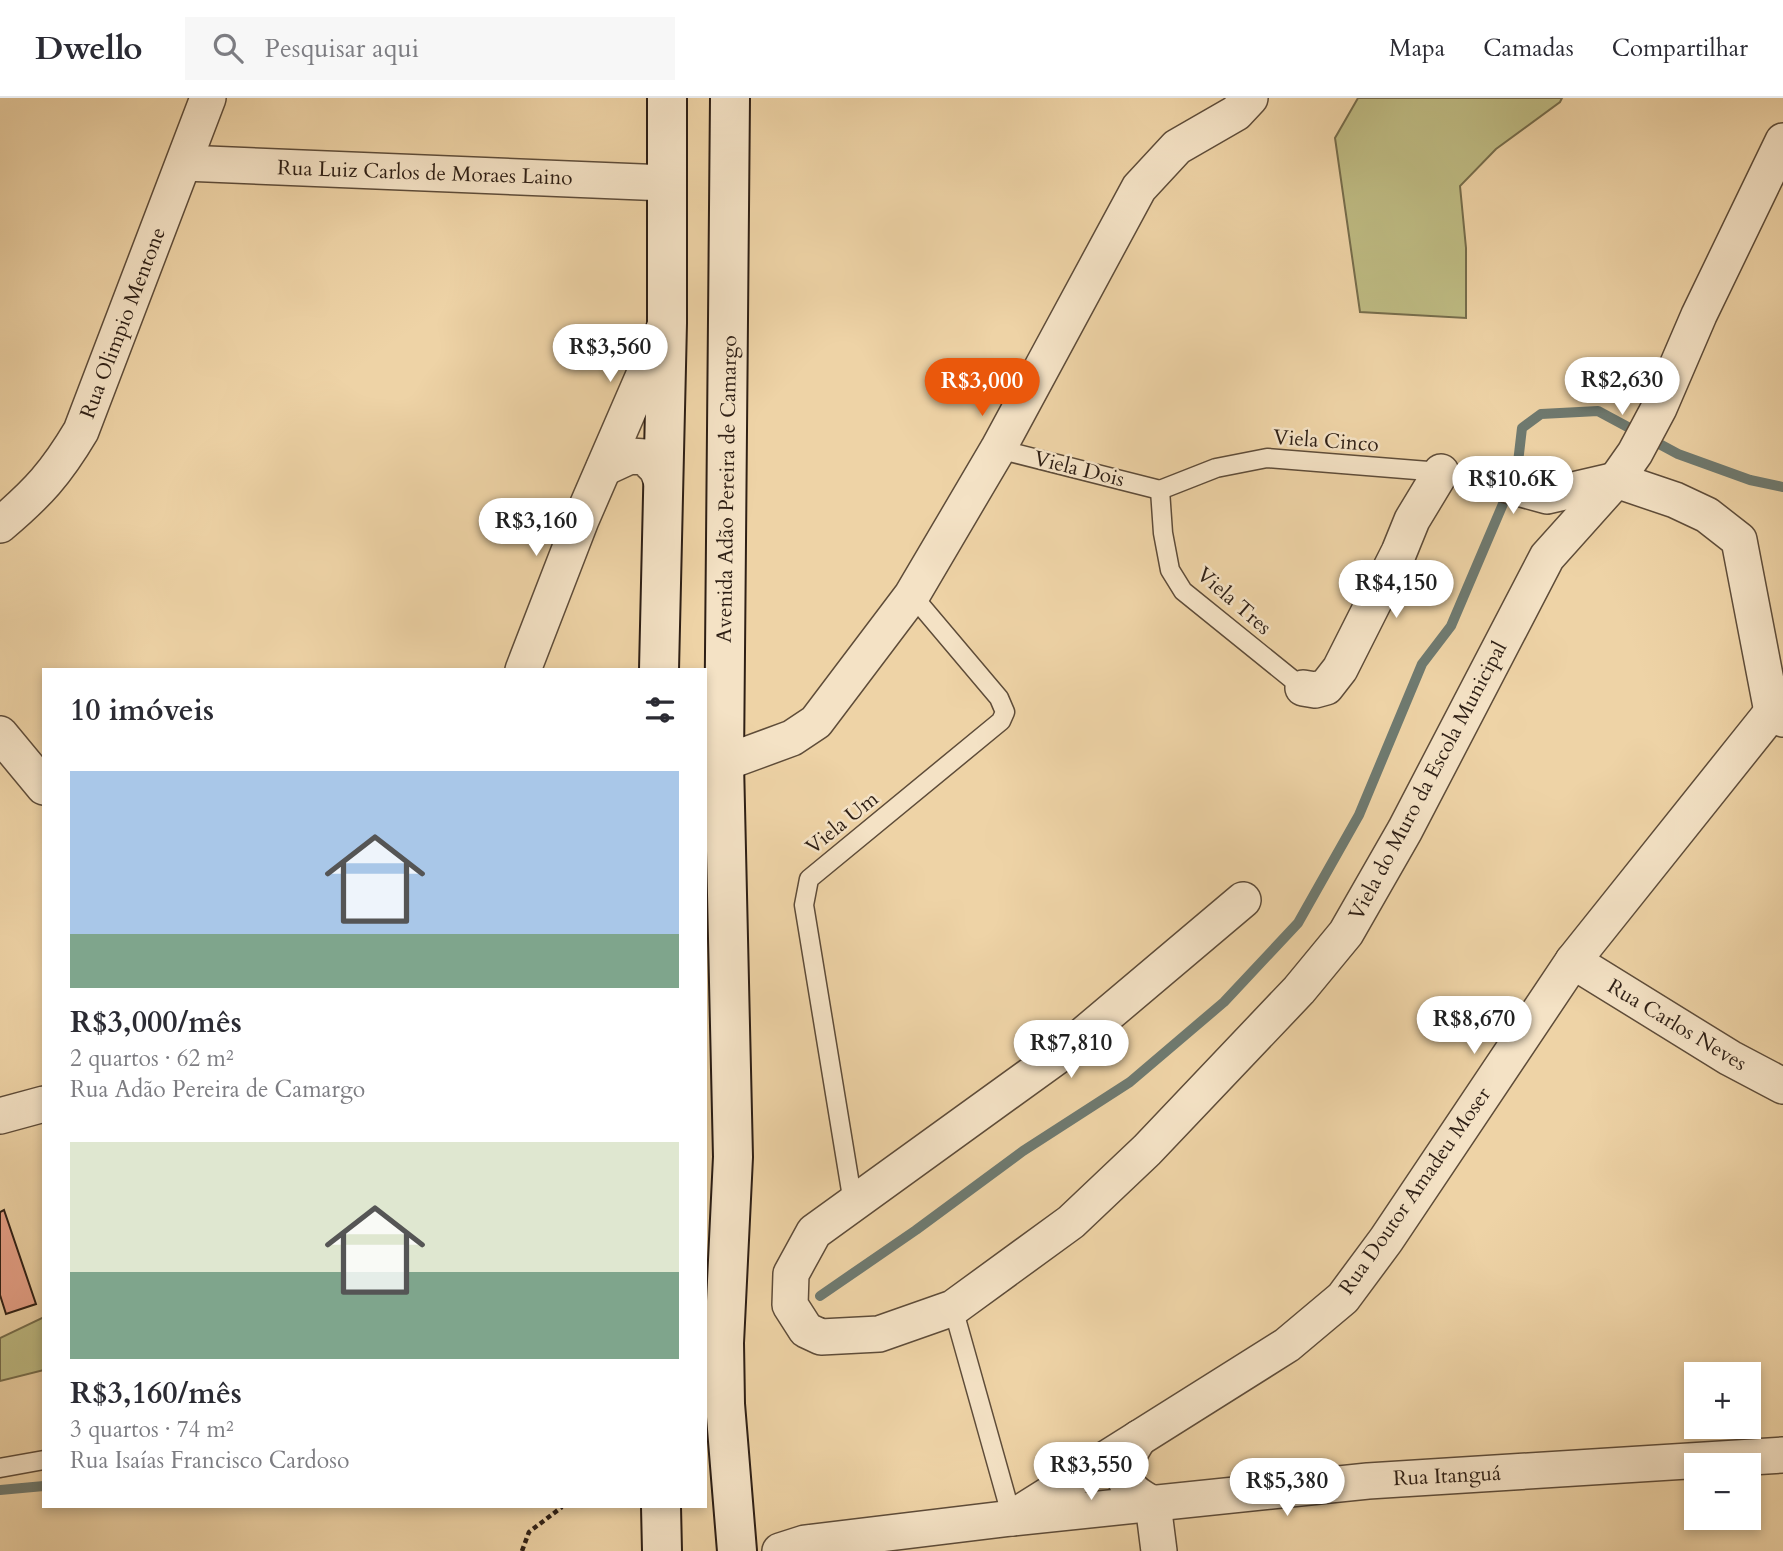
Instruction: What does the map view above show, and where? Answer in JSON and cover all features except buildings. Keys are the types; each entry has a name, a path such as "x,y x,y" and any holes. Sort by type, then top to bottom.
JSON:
{"main road":[{"path":"659,668 667,323 667,98"},
{"name":"Avenida Adão Pereira de Camargo","path":"730,98 724,763 733,1157 724,1343 725,1404 737,1551"},
{"path":"661,1508 662,1551"}],"street":[{"name":"Rua Olimpio Mentone","path":"0,525 31,499 59,467 81,431 208,98"},
{"path":"724,763 792,738 816,722 912,595 998,449 1139,187 1177,147 1236,113 1250,98"},
{"name":"Viela do Muro da Escola Municipal","path":"853,1203 814,1232 791,1274 790,1305 806,1330 821,1336 879,1334 953,1308 1080,1213 1147,1150 1258,1035 1346,933 1405,830 1547,557 1626,467 1659,408 1699,315 1783,141"},
{"name":"Rua Luiz Carlos de Moraes Laino","path":"184,163 666,184"},
{"path":"524,668 581,520 667,323"},
{"path":"604,468 630,456 645,457 657,469 662,482"},
{"path":"1493,481 1547,496 1626,467 1675,500 1707,515 1739,540 1777,715"},
{"path":"1303,688 1315,690 1326,687 1340,670 1399,552 1412,520 1441,472"},
{"name":"Rua Doutor Amadeu Moser","path":"1012,1518 1287,1346 1343,1298 1386,1240 1573,961 1777,715"},
{"path":"0,734 42,785"},
{"path":"853,1203 1063,1052 1243,900"},
{"name":"Rua Carlos Neves","path":"1573,961 1730,1058 1783,1086"},
{"path":"0,1116 42,1105"},
{"path":"1139,1438 1127,1457 1123,1473 1127,1485 1136,1496 1153,1504 1159,1551"},
{"name":"Rua Itanguá","path":"780,1551 805,1543 1012,1518 1368,1481 1783,1455"}],"lane":[{"name":"Viela Dois","path":"998,449 1160,490"},
{"name":"Viela Cinco","path":"1160,490 1216,468 1267,458 1441,472 1493,481"},
{"name":"Viela Tres","path":"1160,490 1163,533 1170,570 1182,591 1303,688"},
{"name":"Viela Um","path":"853,1203 804,905 809,879 1001,721 1004,712 999,698 912,595"},
{"path":"953,1308 1012,1518"},
{"path":"0,1468 42,1460"}],"path":[{"path":"522,1551 529,1532 561,1508"}],"shaded area":[{"path":"1358,98 1562,98 1496,149 1460,186 1466,248 1466,318 1360,312 1335,138"},
{"path":"42,1318 42,1370 0,1381 0,1338"}],"waterway":[{"path":"820,1296 1023,1151 1130,1082 1224,1002 1298,923 1359,815 1422,664 1451,626 1517,471 1522,428 1541,414 1598,411 1678,454 1750,480 1783,487"},
{"path":"0,1490 42,1486"}]}
